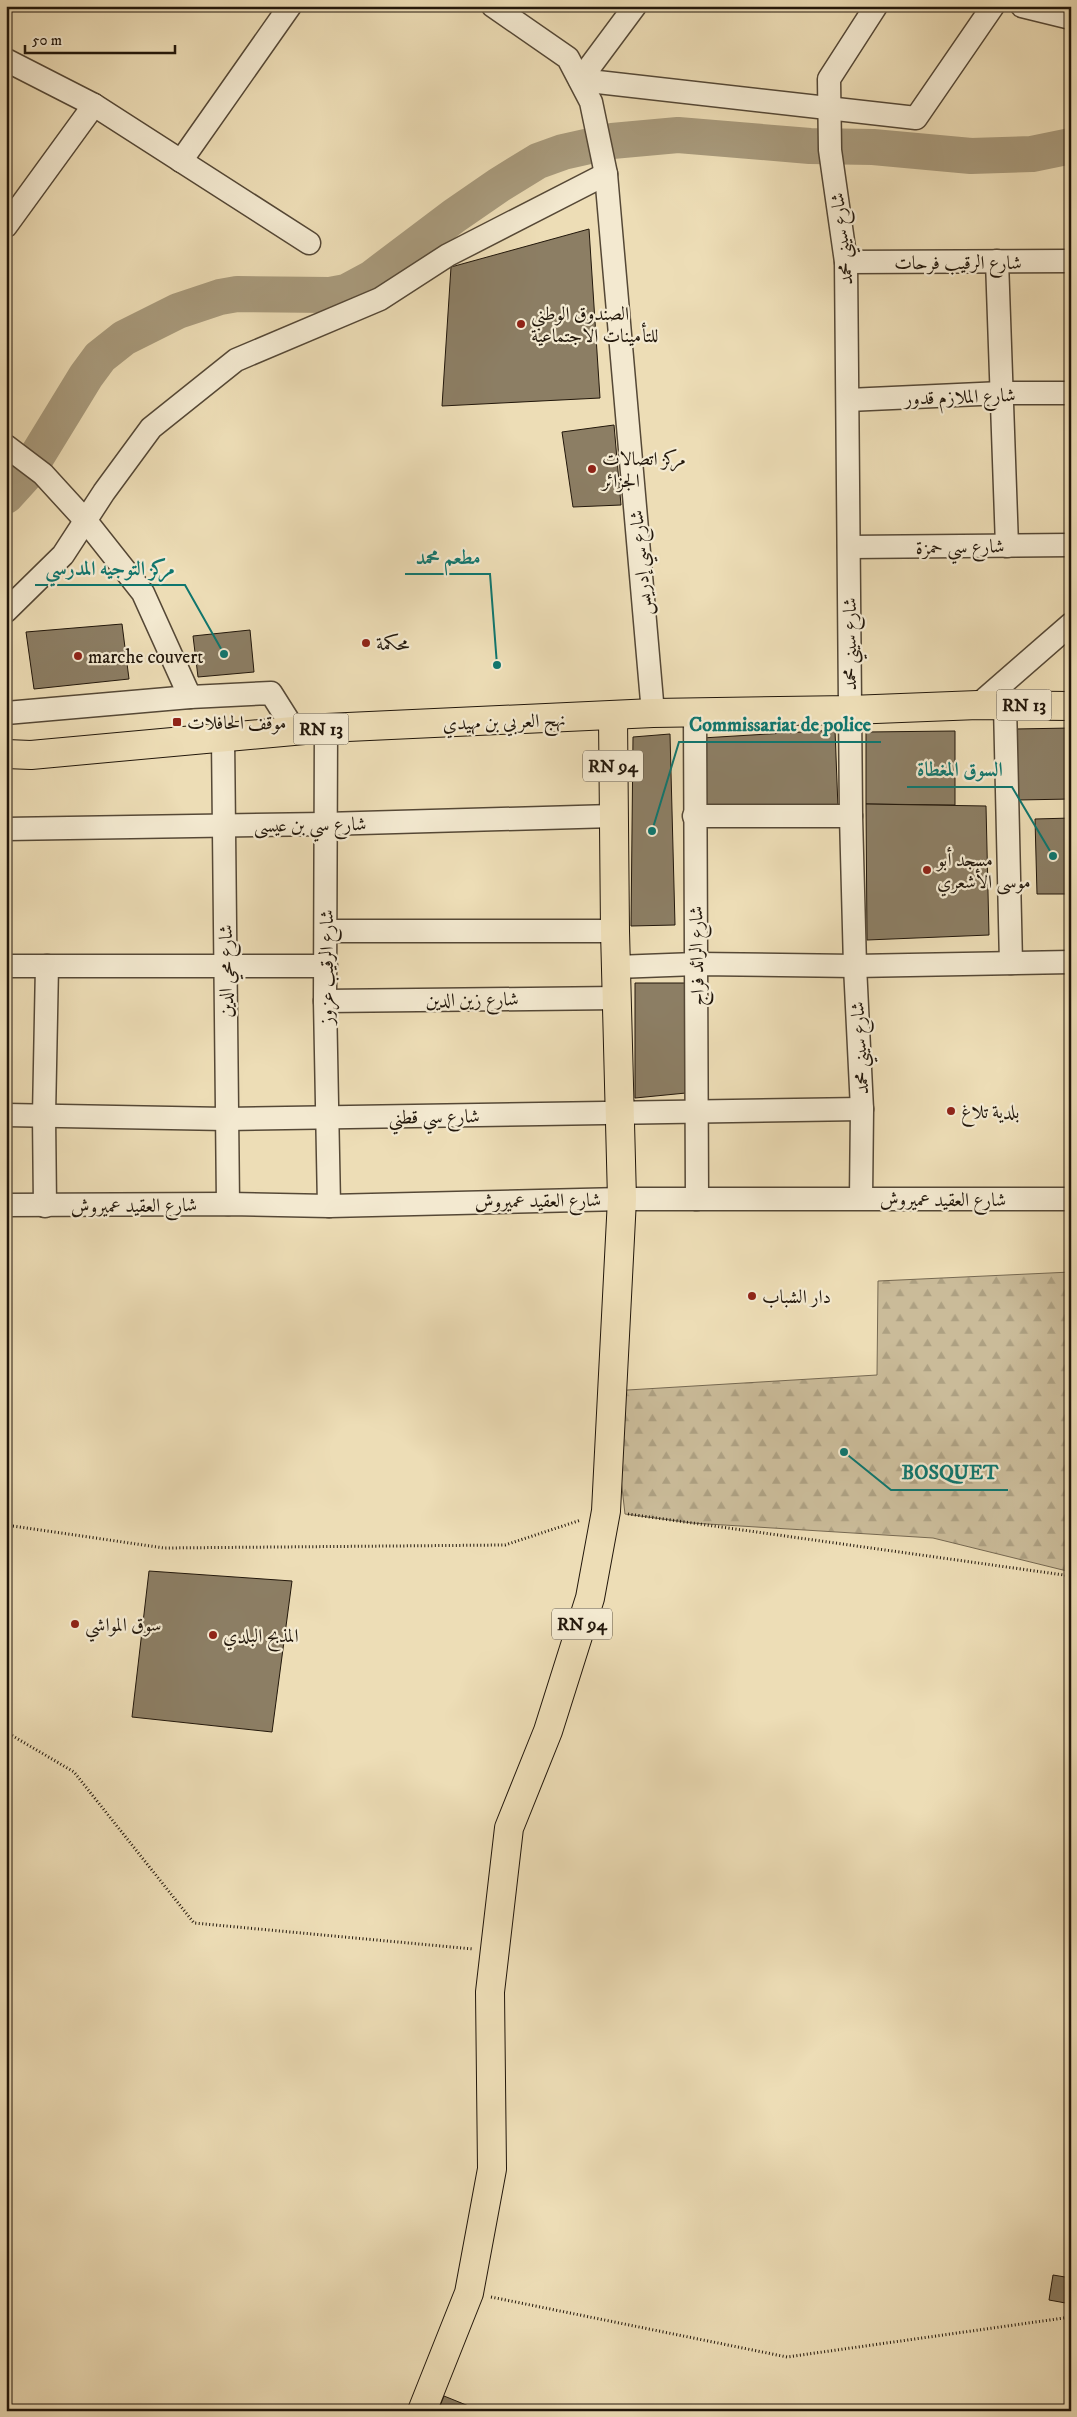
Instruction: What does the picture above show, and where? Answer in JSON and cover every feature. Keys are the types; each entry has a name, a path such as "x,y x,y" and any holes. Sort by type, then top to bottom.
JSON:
{"main road":[{"name":"نهج العربي بن مهيدي","path":"14,757 326,728 612,717 653,713 850,710 978,705"},
{"name":"RN 13","path":"978,705 1071,706"},
{"name":"RN 94","path":"422,2411 469,2293 492,2169 490,1992 509,1828 548,1731 590,1598 606,1511 622,1199 612,717"}],"street":[{"path":"181,161 290,6"},
{"name":"شارع سي إدريس","path":"493,6 568,58 591,102 601,143 606,174 653,713"},
{"path":"580,80 635,6"},
{"name":"شارع سيني محمد","path":"860,1198 862,1110 855,966 850,710 846,262 830,150 829,79 876,6"},
{"path":"580,80 916,118 993,6"},
{"path":"1022,6 1071,18"},
{"path":"6,60 94,105 309,243"},
{"path":"6,226 94,105"},
{"path":"6,611 63,555 151,428 236,360 380,299 448,255 606,174"},
{"path":"997,261 1007,546"},
{"name":"شارع الرقيب فرحات","path":"846,262 1071,261"},
{"name":"شارع الملازم قدور","path":"848,400 1002,393 1071,393"},
{"path":"6,446 43,474 86,521 143,593 190,697"},
{"name":"شارع سي حمزة","path":"849,547 1071,545"},
{"path":"978,705 1071,624"},
{"path":"6,713 190,697 270,693 295,731"},
{"path":"1005,705 1011,963"},
{"name":"شارع الرائد فراج","path":"695,712 697,1199"},
{"name":"شارع الرقيب عزوز","path":"326,728 326,1001 329,1206"},
{"name":"شارع محي الدين","path":"223,738 228,1204"},
{"name":"شارع سي بن عيسى","path":"6,829 325,824 613,816"},
{"path":"694,816 852,816"},
{"path":"326,931 615,931"},
{"path":"616,968 696,964 855,966 1071,962"},
{"path":"6,966 326,966"},
{"path":"46,1206 44,1116 47,966"},
{"name":"شارع زين الدين","path":"326,1001 618,998"},
{"name":"شارع سي قطني","path":"6,1115 226,1119 698,1110 862,1110"},
{"name":"شارع العقيد عميروش","path":"6,1205 228,1204 329,1206 622,1199 860,1198 1071,1200"}],"path":[{"path":"6,1525 164,1548 505,1545 606,1511 1071,1576"},
{"path":"6,1732 74,1772 194,1923 495,1951"},
{"path":"469,2293 787,2357 1071,2317"}],"green space":[{"path":"1071,1272 1071,1572 933,1538 692,1523 625,1514 611,1391 877,1375 878,1281"}],"building":[{"name":"الصندوق الوطني للتأمينات الاجتماعية","path":"589,229 600,398 442,406 451,267"},
{"name":"مركز اتصالات الجزائر","path":"614,425 621,505 573,507 562,432"},
{"name":"marche couvert","path":"122,624 129,679 34,689 26,632"},
{"path":"250,630 254,672 198,677 193,636"},
{"path":"1071,728 1071,799 1018,800 1015,729"},
{"path":"835,730 838,808 703,809 702,738"},
{"path":"955,731 955,805 866,804 866,732"},
{"path":"670,734 675,925 631,926 633,737"},
{"name":"مسجد أبو موسى الأشعري","path":"866,804 986,806 989,935 867,940"},
{"path":"1071,818 1071,894 1037,894 1035,819"},
{"path":"635,983 685,983 686,1093 635,1098"},
{"name":"المذبح البلدي","path":"149,1571 292,1581 272,1732 132,1717"},
{"path":"1053,2275 1071,2278 1071,2304 1049,2300"},
{"path":"444,2396 481,2411 438,2411"}],"waterway":[{"path":"6,496 26,474 86,376 100,357 124,338 178,311 220,297 237,294 330,295 346,292 372,278 454,216 499,185 538,161 563,152 612,141 678,135 810,146 873,147 971,156 1032,154 1071,146"}],"place":[{"name":"الصندوق الوطني للتأمينات الاجتماعية","path":"521,324"},
{"name":"مركز اتصالات الجزائر","path":"592,469"},
{"name":"محكمة","path":"366,643"},
{"name":"مركز التوجيه المدرسي","path":"224,654"},
{"name":"marche couvert","path":"78,656"},
{"name":"مطعم محمد","path":"497,665"},
{"name":"موقف الحافلات","path":"177,722"},
{"name":"Commissariat de police","path":"652,831"},
{"name":"السوق المغطاة","path":"1053,856"},
{"name":"مسجد أبو موسى الأشعري","path":"927,870"},
{"name":"بلدية تلاغ","path":"951,1111"},
{"name":"دار الشباب","path":"752,1296"},
{"name":"BOSQUET","path":"844,1452"},
{"name":"سوق المواشي","path":"75,1624"},
{"name":"المذبح البلدي","path":"213,1635"}]}
